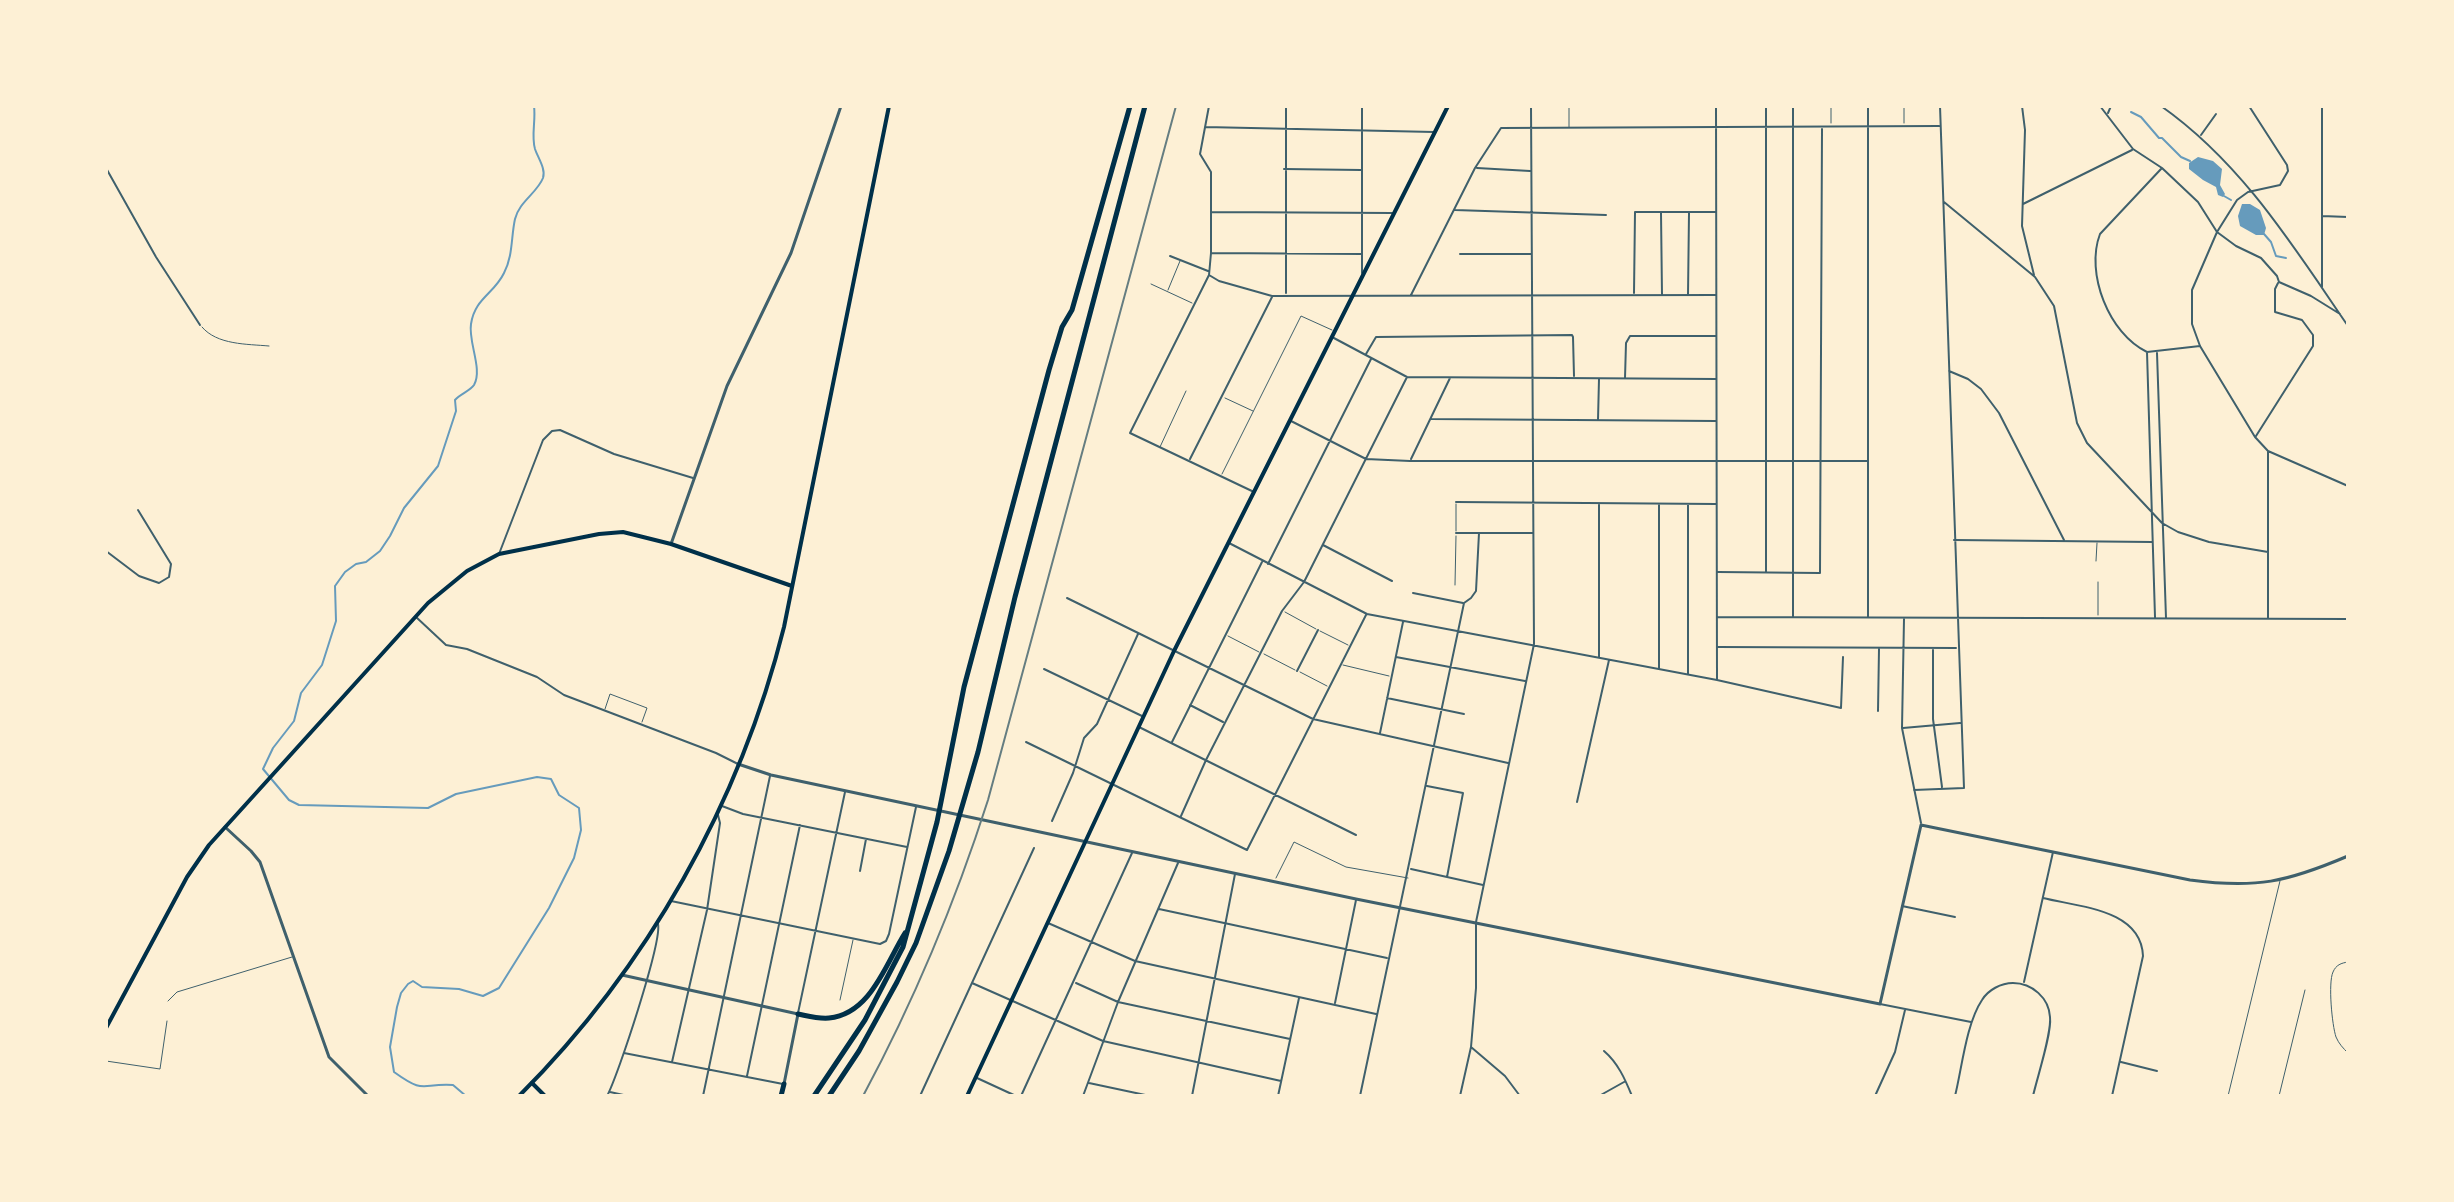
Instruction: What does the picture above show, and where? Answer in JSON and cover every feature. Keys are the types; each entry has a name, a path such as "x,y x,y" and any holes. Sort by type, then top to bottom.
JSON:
{"highway":[{"path":"814,1096 865,1020 903,947 937,822 964,687 1049,370 1062,327 1072,310 1130,106"},
{"path":"829,1096 876,1024 897,982 920,931 949,851 978,752 1015,597 1145,106"},
{"path":"798,1014 831,1018 854,1008 878,981 910,925"},
{"path":"781,1096 784,1084"}],"main road":[{"path":"519,1096 576,1034 658,923 717,814 738,764 773,669 889,106"},
{"path":"967,1096 1174,651 1448,106"},
{"path":"106,1028 187,877 225,827 428,603 467,571 499,554 611,533 635,534 792,586"},
{"path":"532,1083 545,1096"}],"street":[{"path":"671,544 738,361 791,253 841,106"},
{"path":"1209,106 1200,154 1211,172 1209,274 1130,433 1254,492"},
{"path":"1286,106 1286,295"},
{"path":"1362,106 1362,274"},
{"path":"1460,1096 1471,1047 1476,988 1476,922 1534,644 1531,106"},
{"path":"1716,106 1717,680"},
{"path":"1766,106 1766,572"},
{"path":"1793,106 1793,617"},
{"path":"1868,106 1868,618"},
{"path":"1914,790 1964,788 1940,106"},
{"path":"2100,106 2133,149 2162,168 2198,202 2217,232 2261,258 2279,282 2311,296 2340,314"},
{"path":"2108,114 2111,106"},
{"path":"2161,106 2200,136 2253,191 2297,249 2348,326"},
{"path":"2249,106 2288,171 2280,185 2244,194 2237,200 2217,232 2192,290 2192,324 2200,346 2255,437 2268,451 2348,486"},
{"path":"2322,106 2322,288"},
{"path":"2022,107 2025,130 2022,226 2035,277"},
{"path":"2200,136 2216,114"},
{"path":"1411,295 1475,168 1501,128 1940,126"},
{"path":"1205,127 1435,132"},
{"path":"1717,572 1820,573 1822,128"},
{"path":"2022,204 2133,149"},
{"path":"106,168 156,257 200,325"},
{"path":"1475,168 1532,171"},
{"path":"2162,168 2100,234 2094,248 2098,284 2116,325 2128,341 2147,352 2200,346"},
{"path":"1284,169 1362,170"},
{"path":"1943,201 2035,277 2054,306 2077,423 2087,443 2162,523 2209,542 2268,552"},
{"path":"1453,210 1606,215"},
{"path":"1211,212 1393,213"},
{"path":"1634,295 1635,212 1717,212"},
{"path":"1661,212 1662,295"},
{"path":"1688,295 1689,212"},
{"path":"2322,216 2348,217"},
{"path":"1211,253 1362,254"},
{"path":"1460,254 1532,254"},
{"path":"1170,256 1219,281 1272,296 1717,295"},
{"path":"2255,437 2313,346 2313,335 2302,320 2275,312 2275,289 2279,282"},
{"path":"1189,461 1272,296"},
{"path":"1366,355 1376,337 1573,336 1574,378"},
{"path":"1625,378 1626,343 1630,336 1717,336"},
{"path":"1332,337 1407,377 1717,379"},
{"path":"2156,351 2166,618"},
{"path":"2147,352 2155,618"},
{"path":"1268,564 1372,358"},
{"path":"1948,371 1968,379 1981,389 1999,413 2064,540"},
{"path":"1180,818 1282,611 1304,582 1407,377"},
{"path":"1410,461 1451,377"},
{"path":"1598,420 1599,378"},
{"path":"1431,419 1717,421"},
{"path":"1291,421 1366,459 1867,461"},
{"path":"499,554 543,440 552,431 560,430 614,454 695,478"},
{"path":"2268,451 2268,619"},
{"path":"1456,502 1717,504"},
{"path":"1599,503 1599,657"},
{"path":"1659,504 1659,669"},
{"path":"1688,504 1688,674"},
{"path":"106,551 149,580 159,583 169,577 171,564 138,510"},
{"path":"1456,533 1533,533"},
{"path":"1360,1096 1464,603 1476,591 1479,533"},
{"path":"1954,540 2153,542"},
{"path":"1229,543 1367,614 1688,674 1841,708 1843,657"},
{"path":"1323,545 1392,581"},
{"path":"1172,743 1263,561"},
{"path":"1413,593 1464,603"},
{"path":"1717,617 2348,619 2348,595"},
{"path":"1067,598 1313,719 1509,763"},
{"path":"1026,742 1247,850 1367,614"},
{"path":"415,617 446,645 467,649 537,677 564,695 771,775 1356,899 1972,1023"},
{"path":"1880,1004 1921,825 1902,728 1904,618"},
{"path":"1380,734 1403,621"},
{"path":"1297,671 1318,630"},
{"path":"1052,821 1084,738 1097,724 1138,633"},
{"path":"1717,647 1958,648"},
{"path":"1878,711 1879,648"},
{"path":"1933,648 1934,725 1942,789"},
{"path":"1396,657 1526,681"},
{"path":"1577,802 1610,659"},
{"path":"1044,669 1143,717"},
{"path":"1387,698 1464,714"},
{"path":"1190,705 1225,723"},
{"path":"1902,728 1961,723"},
{"path":"1138,726 1356,835"},
{"path":"703,1096 771,775"},
{"path":"1427,786 1463,793 1447,877"},
{"path":"623,1052 784,1084 845,791"},
{"path":"721,805 743,814 908,847"},
{"path":"670,901 880,944 886,941 889,934 916,806"},
{"path":"672,1062 707,910 720,823 717,814"},
{"path":"747,1076 800,825"},
{"path":"1921,825 2224,885 2269,884 2348,856"},
{"path":"225,827 260,862 329,1057 368,1096"},
{"path":"860,871 867,838"},
{"path":"920,1096 1034,848"},
{"path":"1021,1096 1132,852"},
{"path":"2023,983 2053,852"},
{"path":"1083,1096 1118,1002 1179,862"},
{"path":"1410,869 1484,885"},
{"path":"1192,1096 1236,873"},
{"path":"2043,898 2117,916 2133,928 2143,944 2112,1096"},
{"path":"1335,1005 1356,899"},
{"path":"1902,906 1955,917"},
{"path":"1158,909 1388,958"},
{"path":"1047,922 1135,961 1377,1014"},
{"path":"607,1096 646,982 658,938 658,923"},
{"path":"622,975 798,1014"},
{"path":"1074,982 1118,1002 1290,1039"},
{"path":"1955,1096 1972,1023 1982,1000 1994,987 2008,982 2023,983 2042,996 2051,1020 2033,1096"},
{"path":"972,983 1103,1041 1281,1081"},
{"path":"1278,1096 1299,997"},
{"path":"1875,1096 1895,1052 1905,1009"},
{"path":"1471,1047 1505,1076 1520,1096"},
{"path":"1604,1051 1613,1058 1632,1096"},
{"path":"2120,1062 2157,1071"},
{"path":"976,1078 1016,1096"},
{"path":"1599,1096 1625,1081"},
{"path":"1088,1082 1150,1096"},
{"path":"610,1092 628,1096"}],"lane":[{"path":"1569,106 1569,128"},
{"path":"1831,106 1831,127"},
{"path":"1904,106 1904,126"},
{"path":"1168,292 1180,259"},
{"path":"1151,284 1194,304"},
{"path":"1221,476 1301,316 1335,331"},
{"path":"200,325 208,335 220,340 269,346"},
{"path":"1160,447 1186,391"},
{"path":"1222,397 1253,411"},
{"path":"1455,585 1456,502"},
{"path":"2096,561 2097,540"},
{"path":"2098,582 2098,618"},
{"path":"1282,611 1350,646"},
{"path":"1226,635 1329,687"},
{"path":"1341,665 1392,676"},
{"path":"604,710 610,694 647,708 641,725"},
{"path":"1275,881 1294,842 1346,867 1408,878"},
{"path":"2228,1096 2280,881"},
{"path":"840,1000 853,940"},
{"path":"168,1001 177,992 293,957"},
{"path":"2348,962 2334,968 2331,978 2336,1036 2348,1053"},
{"path":"2279,1096 2305,990"},
{"path":"106,1061 160,1069 167,1021"}],"water":[{"path":"2198,157 2213,161 2222,169 2220,185 2225,194 2223,197 2218,195 2216,187 2189,169 2189,163"},
{"path":"2242,204 2250,204 2260,210 2266,228 2264,235 2256,235 2240,226 2238,216"}],"waterway":[{"path":"466,1096 453,1085 418,1086 394,1072 390,1047 401,993 413,981 422,987 459,989 483,996 499,988 549,908 574,858 581,830 579,808 559,795 551,779 537,777 456,794 428,808 299,805 289,800 263,769 273,748 294,721 301,693 322,665 336,621 335,586 345,572 380,551 404,508 438,466 456,411 455,400 474,385 477,371 471,331 473,315 504,273 517,213 544,175 534,144 534,106"},
{"path":"2131,112 2141,117 2181,157 2190,161"},
{"path":"2224,196 2231,200"},
{"path":"2264,234 2276,256 2286,258"}],"railway":[{"path":"863,1096 932,951 988,800 1176,106"}]}
